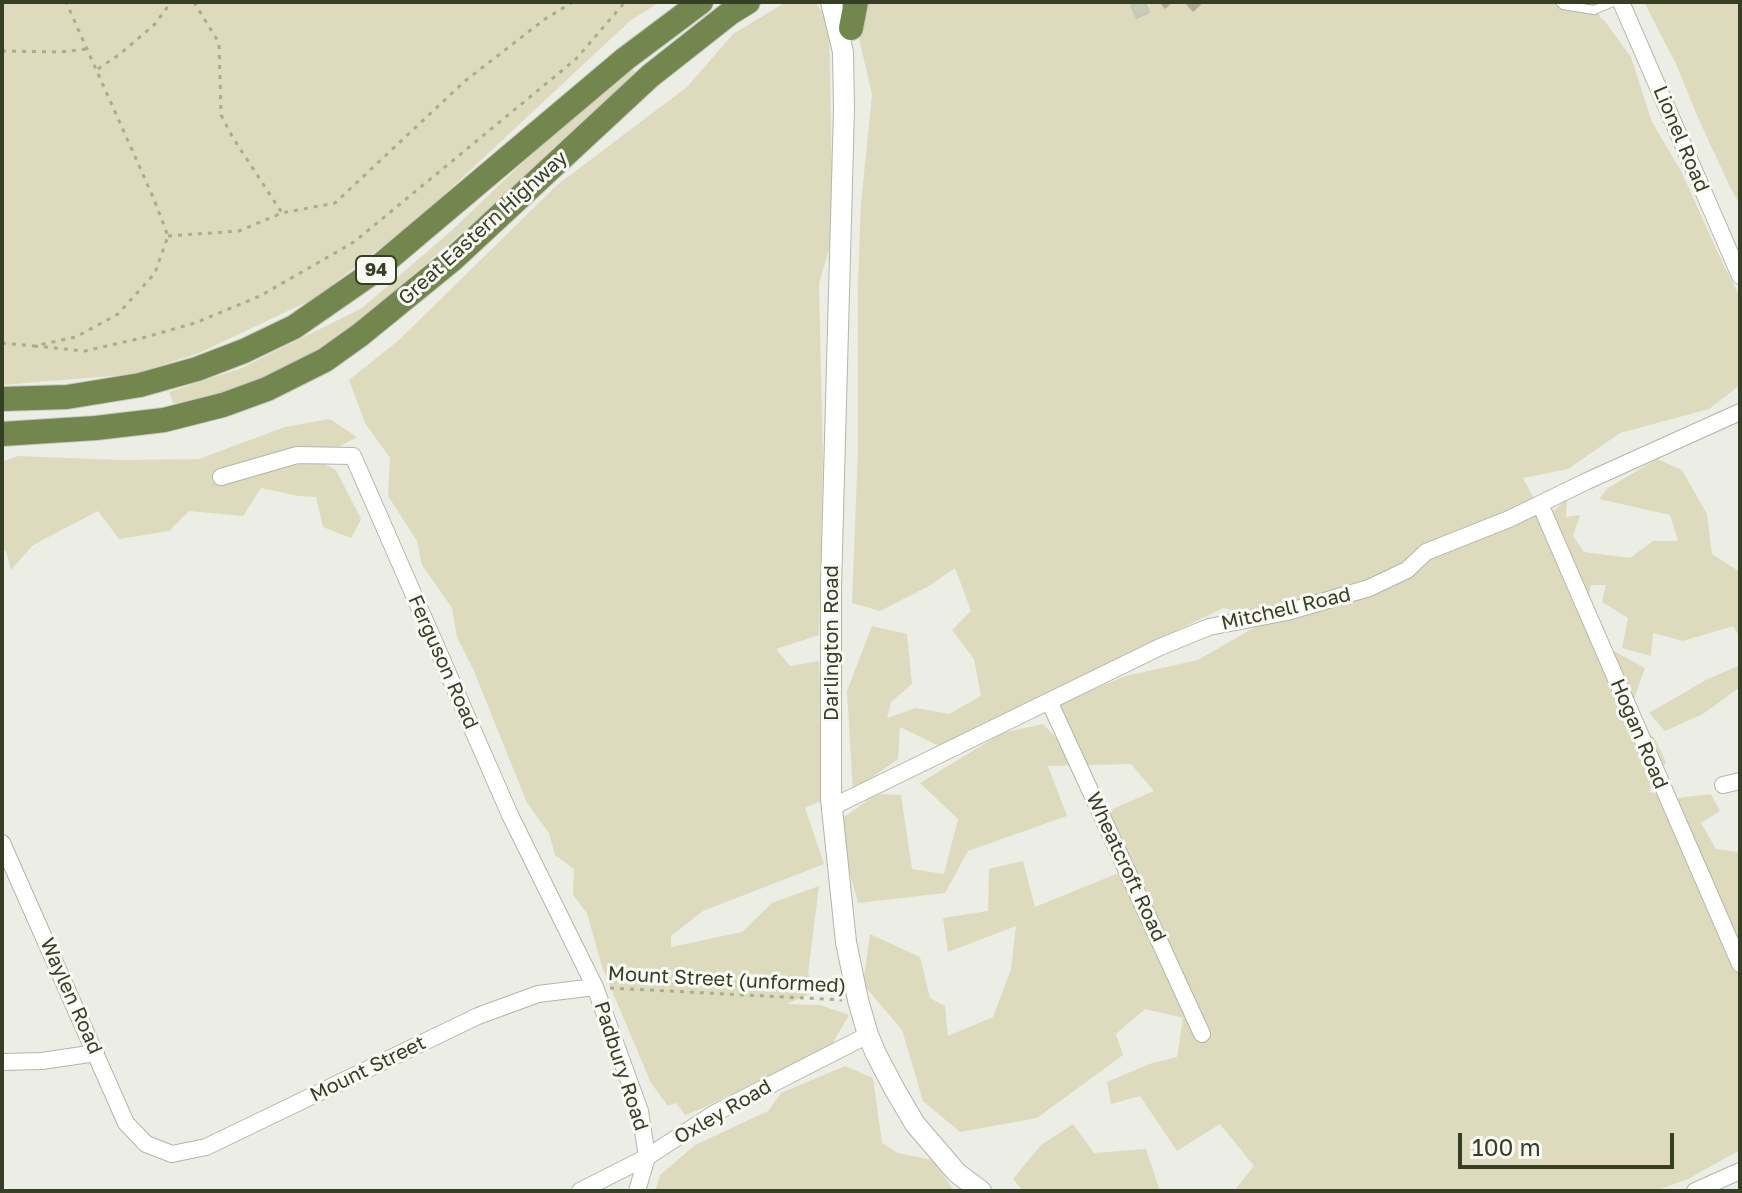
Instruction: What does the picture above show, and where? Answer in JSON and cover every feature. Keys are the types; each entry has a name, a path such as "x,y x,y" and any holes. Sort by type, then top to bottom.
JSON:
{"highway":[{"name":"Great Eastern Highway","path":"2,399 67,397 140,385 197,369 294,327 369,275 625,59 701,2"},
{"name":"Great Eastern Highway","path":"2,434 164,420 223,405 267,389 325,360 452,260 650,76 748,2"},
{"path":"851,28 856,2"}],"street":[{"name":"Darlington Road","path":"831,2 843,52 844,109 831,586 832,807 846,942 858,1000 876,1054 915,1124 957,1173 981,1191"},
{"name":"Darlington Road","path":"843,52 851,28 849,2"},
{"name":"Lionel Road","path":"1621,2 1740,276"},
{"name":"Mitchell Road","path":"832,807 1160,647 1209,627 1287,612 1369,588 1407,570 1426,552 1509,519 1740,412"},
{"name":"Ferguson Road","path":"221,477 297,455 353,456 510,815 595,987"},
{"name":"Hogan Road","path":"1540,504 1740,964"},
{"name":"Wheatcroft Road","path":"1049,701 1202,1034"},
{"path":"1723,785 1740,781"},
{"name":"Waylen Road","path":"2,843 126,1123 146,1144"},
{"name":"Mount Street","path":"146,1144 172,1154 206,1147 478,1016 538,994 595,987"},
{"name":"Padbury Road","path":"595,987 640,1111 647,1157 637,1191"},
{"name":"Oxley Road","path":"580,1191 647,1157 715,1113 868,1035"},
{"path":"2,1062 42,1061 96,1053"},
{"path":"1695,1191 1740,1171"}],"lane":[{"path":"1560,2 1594,10 1613,2"}],"path":[{"path":"34,346 76,337 118,314 155,273 168,236 66,2"},
{"path":"96,70 155,24 171,2"},
{"path":"194,2 219,43 221,115 282,213"},
{"path":"168,236 239,231 282,213 335,203 465,81 545,19 573,2"},
{"path":"2,343 85,351 195,323 260,296 354,242 576,59 625,2"},
{"path":"2,51 87,49"},
{"name":"Mount Street (unformed)","path":"595,987 858,1000"}],"shaded area":[{"path":"2,2 660,2 631,20 417,220 313,299 199,353 135,374 2,385"},
{"path":"786,2 815,2 829,21 833,235 819,284 823,462 819,635 776,649 790,666 819,661 824,800 805,808 824,864 703,911 671,936 671,947 742,932 772,903 819,886 808,974 818,990 787,1004 820,1005 849,1015 831,1046 685,1115 676,1103 668,1106 651,1083 602,967 587,913 573,895 574,869 555,855 549,833 527,803 474,671 457,637 452,608 422,565 417,541 388,496 390,458 365,423 349,380 399,340 557,185 687,87 733,34"},
{"path":"861,2 1594,2 1601,19 1631,57 1652,122 1682,173 1740,297 1740,385 1709,409 1620,433 1568,469 1523,478 1535,501 1550,514 1567,499 1566,517 1580,515 1573,536 1584,552 1630,558 1653,541 1678,541 1670,515 1599,499 1608,488 1657,459 1682,470 1707,514 1712,554 1740,572 1740,638 1733,626 1683,641 1653,633 1651,656 1622,648 1628,618 1602,602 1606,585 1591,585 1584,615 1608,648 1645,668 1633,702 1635,727 1654,737 1666,762 1649,792 1678,798 1711,794 1720,811 1701,823 1716,849 1740,852 1740,1150 1688,1179 1655,1191 1234,1191 1254,1166 1220,1124 1177,1151 1140,1096 1111,1104 1107,1082 1149,1064 1177,1057 1183,1018 1145,1009 1116,1034 1123,1055 1037,1118 960,1132 923,1101 902,1030 863,984 870,934 920,957 930,998 945,1006 948,1036 993,1017 1011,969 1016,926 948,952 943,918 988,911 989,869 1023,861 1035,907 1121,872 1101,814 1154,791 1131,764 1048,766 1067,816 968,851 945,893 858,903 836,823 876,794 901,795 912,869 944,874 958,819 920,783 1002,733 1043,724 1062,744 1052,706 1126,676 1198,660 1271,618 1223,608 1012,710 988,728 941,747 900,727 898,759 853,791 847,691 872,626 907,634 912,684 891,702 887,718 916,708 949,714 981,696 974,659 952,630 971,611 955,568 929,586 880,611 852,603 858,450 861,203 872,95 856,25"},
{"path":"1644,2 1740,2 1740,205 1676,64"},
{"path":"629,68 639,73 620,98 355,326 313,353 252,382 195,403 173,403 169,392 242,368 362,308 451,231 578,110"},
{"path":"330,419 357,437 310,457 336,470 361,519 351,538 323,527 316,497 261,488 243,516 189,511 169,531 119,539 98,511 33,545 11,570 6,551 2,551 2,462 18,456 199,459 285,427"},
{"path":"1740,665 1740,687 1703,714 1665,731 1649,713 1706,680"},
{"path":"845,1066 873,1078 882,1143 898,1153 933,1160 954,1191 655,1191 660,1175 695,1145 768,1111 781,1093"},
{"path":"1073,1124 1094,1153 1146,1149 1160,1191 1023,1191 1013,1179 1041,1145"}],"building":[{"path":"1144,2 1149,12 1137,18 1131,6"}]}
